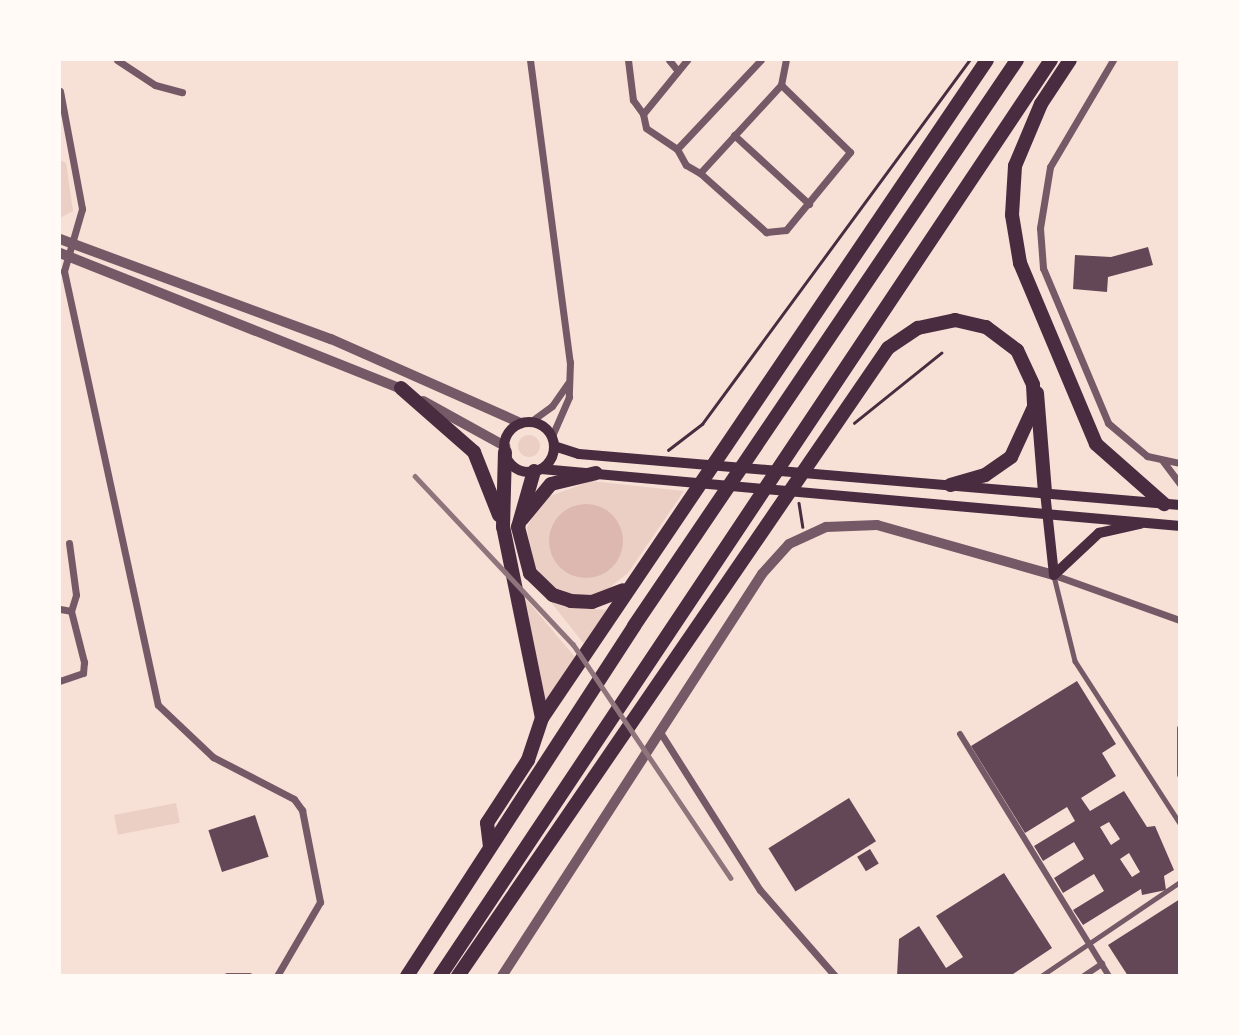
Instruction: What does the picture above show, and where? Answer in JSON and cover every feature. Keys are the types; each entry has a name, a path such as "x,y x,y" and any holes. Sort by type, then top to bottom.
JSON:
{"highway":[{"path":"490,847 487,824 528,760 542,718 627,587 988,60"},
{"path":"407,975 1017,60"},
{"path":"440,975 1051,60"},
{"path":"1070,60 1031,124 1015,166 1012,215 1020,263 1096,444 1164,504"},
{"path":"458,975 895,341 937,321 976,323 1017,350 1043,403 1045,492"},
{"path":"950,485 985,475 1011,457 1031,422 1033,385"},
{"path":"401,388 474,452 530,573 554,595 592,602 627,587"},
{"path":"505,449 511,527 542,718"},
{"path":"511,527 537,470"},
{"path":"511,527 551,484 596,473"}],"main road":[{"path":"1180,505 835,474 676,463 553,441 525,423 505,449 519,469 596,473 1180,526"},
{"path":"537,470 553,441"},
{"path":"1045,492 1054,575"},
{"path":"1054,575 1099,533 1149,522"}],"street":[{"path":"117,60 155,85 182,92"},
{"path":"530,60 570,380 553,441"},
{"path":"628,60 633,100 643,114 646,128 677,149 686,165 700,173 766,232 786,230 850,152 781,85"},
{"path":"669,60 678,71"},
{"path":"643,114 688,60"},
{"path":"677,149 761,60"},
{"path":"700,173 781,85 786,60"},
{"path":"1113,60 1050,167 1041,207 1042,258 1057,312 1108,423 1133,448 1162,460 1180,463"},
{"path":"60,91 82,209 64,271 158,705 213,757 293,799 302,810 320,902 277,975"},
{"path":"734,135 809,204"},
{"path":"60,239 69,251 401,388 505,449"},
{"path":"69,251 331,339 525,423 552,406 570,380"},
{"path":"1162,460 1180,484"},
{"path":"502,975 774,558 805,534 877,525 1054,575 1077,578 1107,597 1180,621"},
{"path":"60,681 83,673 71,611 76,595 69,543"},
{"path":"60,609 71,611"},
{"path":"1180,728 1180,774"},
{"path":"660,732 760,890 835,975"},
{"path":"960,734 1110,975"},
{"path":"1084,975 1102,964"},
{"path":"227,975 249,975"}],"lane":[{"path":"1054,575 1075,661 1180,823"},
{"path":"1041,975 1180,882"}],"path":[{"path":"668,450 702,424 969,60"},
{"path":"849,429 941,353"},
{"path":"802,494 803,527"}],"shaded area":[{"path":"60,160 66,163 73,211 60,218"},
{"path":"529,435 537,438 540,446 537,454 529,457 521,454 518,446 521,438"},
{"path":"591,481 684,491 628,573 600,595 581,597 560,592 543,578 532,562 527,528 542,499"},
{"path":"586,504 607,510 617,520 623,541 617,562 607,572 586,578 565,572 555,562 549,541 555,520 565,510"},
{"path":"521,593 575,657 547,700 544,697"},
{"path":"550,601 565,607 607,610 584,644"},
{"path":"176,803 180,823 118,835 114,815"}],"building":[{"path":"1148,247 1153,265 1108,277 1107,292 1073,289 1075,255 1111,257"},
{"path":"1077,681 1116,744 1102,753 1116,776 1081,798 1090,811 1124,791 1147,827 1155,826 1174,870 1164,876 1166,890 1142,895 1141,889 1083,925 1073,910 1104,891 1094,874 1063,893 1054,878 1084,859 1074,842 1043,861 1034,846 1075,821 1067,807 1025,833 971,746","holes":["1109,822 1120,839 1111,845 1100,827","1129,853 1140,872 1132,877 1120,859"]},
{"path":"849,798 876,841 795,892 768,848"},
{"path":"255,815 269,857 222,872 208,830"},
{"path":"870,849 879,864 866,871 857,857"},
{"path":"1004,873 1052,948 1010,976 897,976 899,939 919,926 946,968 963,957 936,916"},
{"path":"1180,899 1180,976 1128,976 1108,945"}],"railway":[{"path":"415,476 573,644 731,878"}]}
